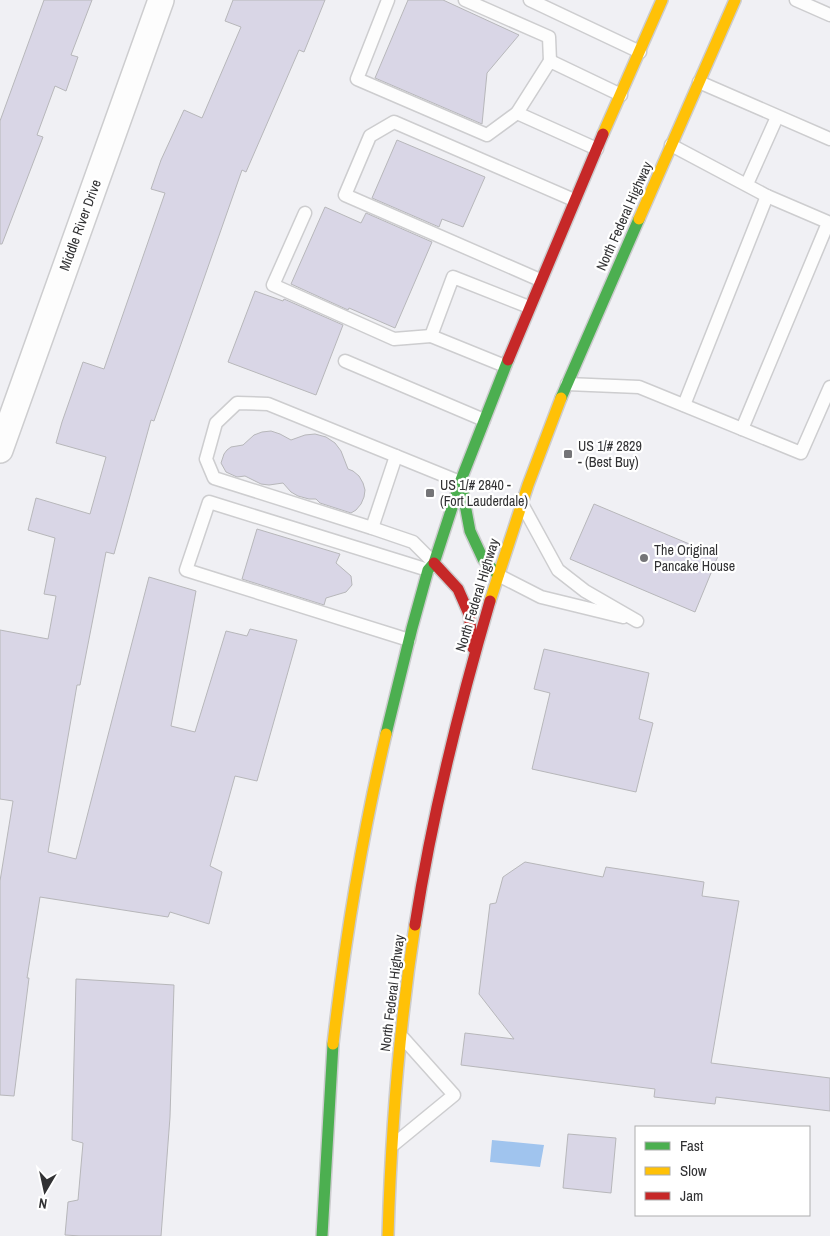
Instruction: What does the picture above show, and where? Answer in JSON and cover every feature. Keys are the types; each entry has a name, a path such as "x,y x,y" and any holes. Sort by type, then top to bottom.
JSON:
{"main road":[{"path":"322,1236 333,1045 349,925 371,802 409,640 431,566 460,482 505,366 574,200 662,0"},
{"name":"North Federal Highway","path":"388,1236 391,1147 412,944 429,846 451,745 474,654 521,504 549,429 735,0"},
{"path":"460,482 470,531 483,560 498,575"},
{"path":"431,566 458,590 469,614 474,654"}],"street":[{"name":"Middle River Drive","path":"0,450 161,0"}],"lane":[{"path":"388,0 357,79 487,135 517,113 550,61 549,37 465,0"},
{"path":"530,0 640,52"},
{"path":"796,0 830,15"},
{"path":"550,61 621,95"},
{"path":"699,82 830,139"},
{"path":"517,113 597,149"},
{"path":"747,184 777,117"},
{"path":"540,280 345,195 370,136 394,122 574,200"},
{"path":"671,145 767,196 829,223 742,429"},
{"path":"684,405 767,196"},
{"path":"305,213 273,286 394,339 431,336 505,366"},
{"path":"431,336 453,277 529,307"},
{"path":"345,361 484,420"},
{"path":"568,384 639,387 801,453 830,387"},
{"path":"431,566 413,542 214,478 206,459 216,423 237,403 268,404 460,482"},
{"path":"372,528 396,456"},
{"path":"409,640 186,570 209,502 431,566"},
{"path":"498,575 541,597 637,621 585,591 558,570 521,504"},
{"path":"391,1147 454,1095 401,1036"}],"water":[{"path":"492,1140 544,1145 540,1167 490,1162"}],"building":[{"path":"44,0 92,0 71,55 78,57 66,91 55,86 37,135 43,137 2,244 0,244 0,121"},
{"path":"233,0 325,0 304,52 299,50 246,172 242,170 154,421 151,420 114,554 106,552 80,685 77,685 48,852 76,859 149,577 196,591 171,726 195,732 226,631 247,636 250,629 297,640 257,781 235,776 210,866 222,872 209,924 170,912 168,917 40,897 27,978 29,978 14,1096 0,1095 0,881 13,801 0,799 0,630 48,639 56,596 44,594 55,538 28,530 36,498 90,514 106,457 56,443 83,362 104,369 165,193 151,189 161,160 184,110 202,118 241,27 225,21"},
{"path":"408,0 443,0 519,35 487,73 482,124 375,78"},
{"path":"397,140 485,177 463,227 442,219 439,227 372,198"},
{"path":"325,207 361,223 366,213 432,242 395,328 349,308 348,310 291,284"},
{"path":"255,291 283,301 284,299 343,325 316,395 228,362"},
{"path":"271,431 291,440 315,434 326,437 335,443 341,451 348,469 359,476 363,483 364,497 356,510 351,513 320,503 316,499 298,496 291,492 283,483 261,484 245,476 237,477 226,472 221,463 227,450 231,447 243,445 254,435"},
{"name":"The Original Pancake House","path":"594,504 718,556 695,612 570,559"},
{"path":"257,529 340,554 336,563 351,576 352,585 346,592 326,598 324,605 242,579"},
{"path":"544,649 649,673 639,719 653,723 636,792 532,769 550,693 534,689"},
{"path":"525,862 603,877 606,867 704,882 702,896 739,901 711,1063 830,1078 830,1111 716,1097 715,1104 654,1097 655,1089 461,1065 465,1033 514,1039 479,994 490,904 496,903 503,877"},
{"path":"76,979 174,985 170,1117 161,1236 65,1235 68,1202 78,1200 83,1143 72,1140"},
{"path":"568,1134 616,1138 611,1193 563,1188"}],"traffic: fast":[{"path":"561,398 639,219"},
{"path":"386,734 428,570 434,563 461,480 508,360"},
{"path":"461,483 470,531 483,559 498,575"},
{"path":"322,1236 333,1044"}],"traffic: slow":[{"path":"603,134 662,0"},
{"path":"639,219 735,0"},
{"path":"490,601 528,485 561,398"},
{"path":"333,1044 355,888 386,734"},
{"path":"388,1236 397,1080 404,1002 415,925"}],"traffic: jam":[{"path":"508,360 603,134"},
{"path":"434,563 458,589 469,614 473,648"},
{"path":"415,925 447,762 490,601"}],"place":[{"name":"US 1/# 2829 - (Best Buy)","path":"568,454"},
{"name":"US 1/# 2840 - (Fort Lauderdale)","path":"430,493"},
{"name":"The Original Pancake House","path":"644,558"}]}
